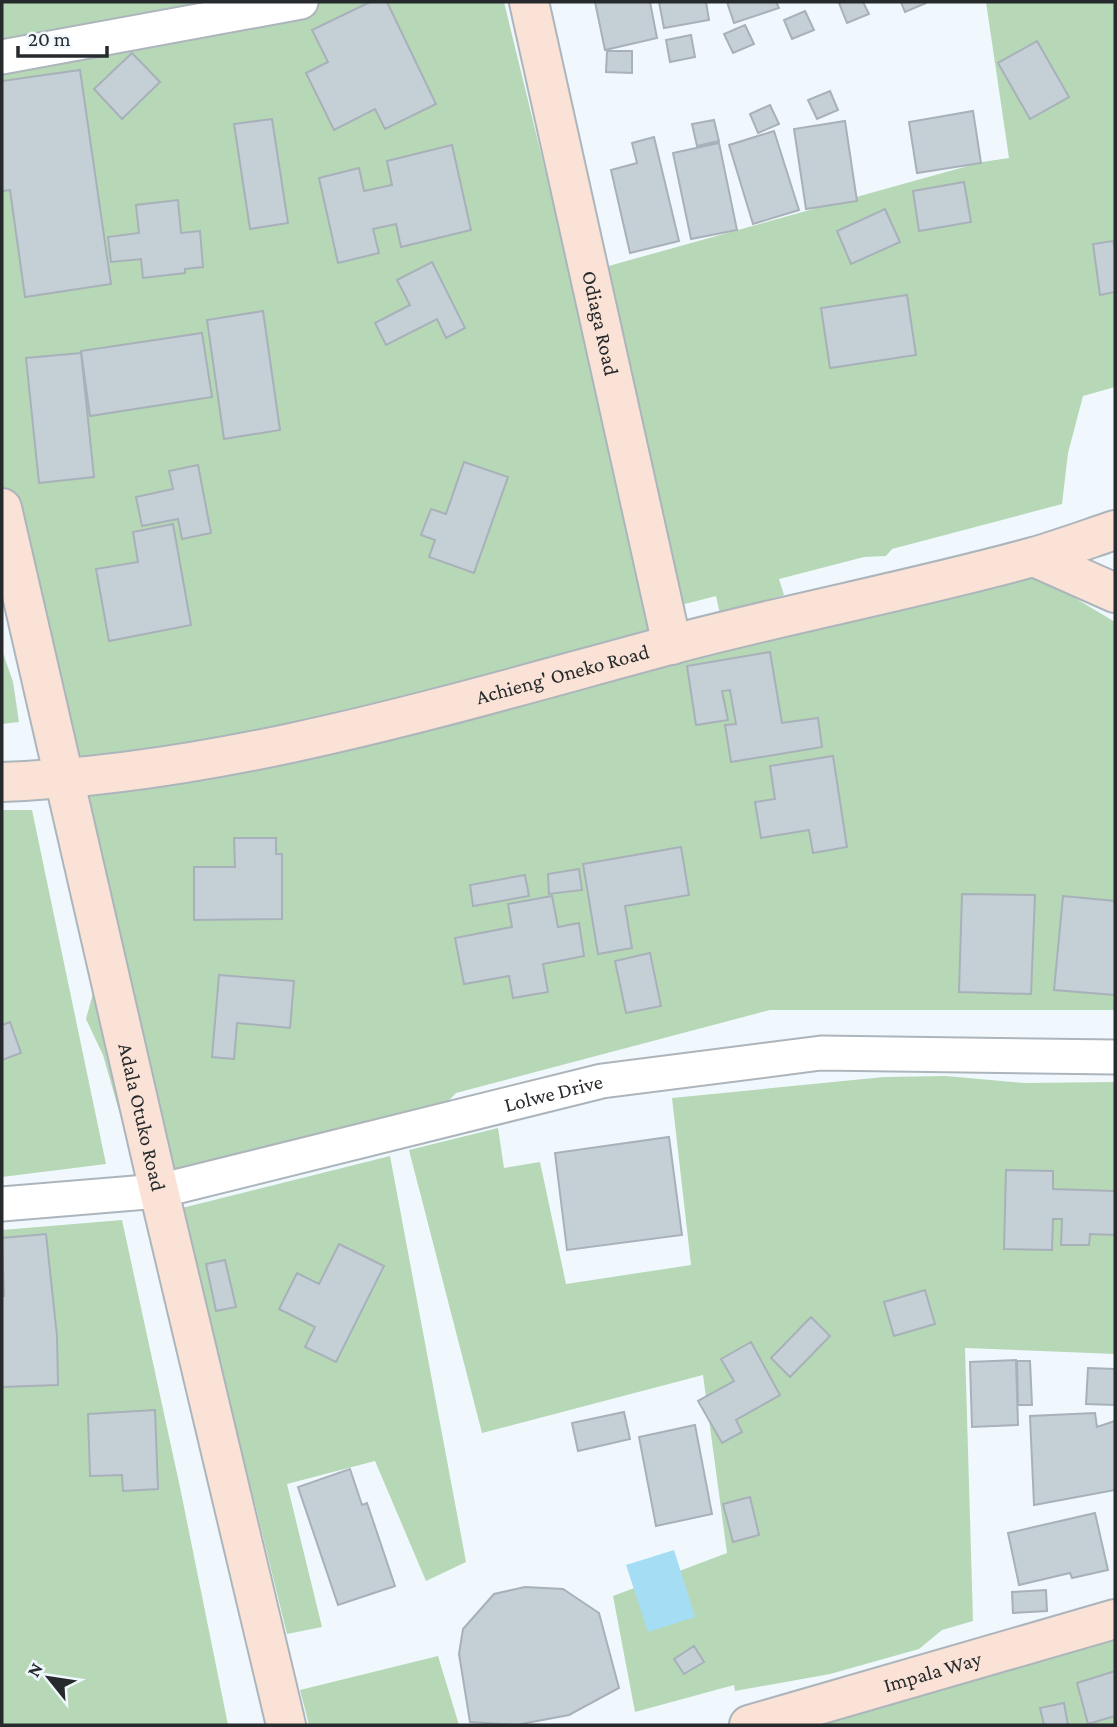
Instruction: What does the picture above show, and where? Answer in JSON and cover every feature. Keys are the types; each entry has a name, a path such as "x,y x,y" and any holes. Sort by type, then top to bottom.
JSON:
{"main road":[{"name":"Odiaga Road","path":"529,2 672,645"},
{"name":"Adala Otuko Road","path":"2,508 159,1191 286,1725"},
{"name":"Achieng' Oneko Road","path":"2,782 65,780 252,751 492,695 672,645 1034,557 1115,530"},
{"path":"1034,557 1115,593"},
{"name":"Impala Way","path":"749,1725 1115,1619"}],"street":[{"path":"2,57 301,2"},
{"name":"Lolwe Drive","path":"2,1204 159,1191 602,1081 821,1053 1115,1057"}],"green space":[{"path":"2,2 504,2 666,666 684,656 1030,571 1115,622 1115,1010 770,1010 456,1093 436,1114 171,1172 137,1174 103,1055 86,1019 95,986 2,542"},
{"path":"986,2 1115,2 1115,387 1083,396 1068,453 1062,504 892,549 886,556 864,557 779,579 784,595 720,614 716,596 681,605 605,267 982,162 1009,158"},
{"path":"2,650 13,682 19,722 2,724"},
{"path":"2,810 32,810 106,1164 2,1177"},
{"path":"946,1076 1025,1083 1115,1082 1115,1354 965,1348 973,1621 942,1630 919,1649 830,1674 735,1691 734,1685 635,1712 613,1596 727,1553 703,1375 482,1433 409,1150 498,1128 504,1168 540,1162 566,1284 691,1265 672,1098 884,1077"},
{"path":"390,1156 466,1562 426,1581 375,1461 287,1484 322,1627 287,1634 182,1208"},
{"path":"122,1220 228,1725 2,1725 2,1230"},
{"path":"1115,1639 1115,1725 813,1725"},
{"path":"438,1656 459,1725 309,1725 300,1690"}],"water":[{"path":"674,1550 695,1617 648,1632 626,1565"}],"building":[{"path":"370,2 387,2 436,104 385,129 375,109 334,130 306,73 328,62 312,30"},
{"path":"595,2 650,2 657,38 605,50"},
{"path":"659,2 706,2 709,20 664,28"},
{"path":"727,2 776,2 779,8 734,23"},
{"path":"863,2 869,14 847,23 839,3"},
{"path":"901,2 926,2 926,3 905,12"},
{"path":"805,11 814,30 792,39 784,20"},
{"path":"745,25 754,44 733,53 724,34"},
{"path":"691,35 695,57 670,62 666,40"},
{"path":"1037,41 1069,97 1030,119 998,63"},
{"path":"607,51 632,51 632,73 606,72"},
{"path":"132,53 160,82 122,119 94,89"},
{"path":"80,70 111,284 25,297 10,190 2,191 2,81"},
{"path":"830,91 838,110 817,119 808,100"},
{"path":"770,105 779,124 758,133 750,114"},
{"path":"973,111 981,163 917,173 909,122"},
{"path":"272,119 288,223 250,229 234,124"},
{"path":"714,120 719,141 697,146 692,124"},
{"path":"845,121 857,201 806,209 794,129"},
{"path":"774,131 799,210 753,224 729,145"},
{"path":"654,137 679,241 630,253 611,170 637,163 632,143"},
{"path":"719,143 737,230 691,239 673,153"},
{"path":"452,145 471,230 401,247 396,224 373,229 379,253 338,263 319,178 359,168 364,191 392,185 387,161"},
{"path":"964,182 971,222 919,231 913,191"},
{"path":"178,200 181,233 200,231 203,267 185,269 185,273 143,278 141,259 111,262 108,237 139,233 136,205"},
{"path":"885,209 900,242 851,264 837,231"},
{"path":"1113,241 1115,292 1100,295 1093,244"},
{"path":"432,262 465,328 446,338 437,319 386,345 375,323 410,305 397,280"},
{"path":"907,295 916,355 830,368 821,308"},
{"path":"263,311 280,430 224,439 207,320"},
{"path":"202,333 212,397 90,416 81,351"},
{"path":"81,353 94,477 39,483 26,358"},
{"path":"464,462 508,477 474,573 429,557 435,540 421,535 431,509 446,514"},
{"path":"198,465 211,533 182,539 178,519 142,526 136,497 173,489 169,471"},
{"path":"173,524 191,625 109,641 96,569 138,562 133,532"},
{"path":"770,652 782,723 818,718 822,747 731,762 725,725 736,724 730,690 722,691 728,720 696,725 687,666"},
{"path":"833,756 847,847 813,853 809,830 761,838 755,802 775,799 770,766"},
{"path":"234,838 276,838 276,854 282,854 282,919 194,920 194,867 235,867"},
{"path":"681,847 689,895 625,906 632,948 598,954 583,864"},
{"path":"579,869 582,890 549,894 548,874"},
{"path":"525,875 529,896 473,906 470,885"},
{"path":"962,894 1035,895 1031,994 959,992"},
{"path":"552,896 558,927 579,923 584,956 543,964 548,992 513,998 509,976 464,984 455,938 512,927 508,904"},
{"path":"1063,896 1115,901 1115,995 1054,990"},
{"path":"650,953 661,1006 626,1013 615,961"},
{"path":"219,975 294,981 290,1028 237,1023 234,1059 212,1057"},
{"path":"10,1022 21,1053 2,1060 2,1025"},
{"path":"669,1137 682,1235 567,1250 555,1153"},
{"path":"1006,1170 1053,1171 1053,1189 1115,1191 1115,1235 1090,1234 1089,1245 1061,1245 1062,1219 1053,1219 1052,1250 1004,1249"},
{"path":"46,1234 57,1336 58,1385 2,1387 2,1238"},
{"path":"339,1244 384,1266 336,1362 305,1347 315,1327 279,1309 297,1273 319,1284"},
{"path":"225,1260 236,1307 216,1311 206,1264"},
{"path":"925,1290 935,1324 894,1336 884,1302"},
{"path":"811,1317 830,1336 790,1377 771,1358"},
{"path":"751,1342 780,1395 736,1420 742,1432 722,1443 698,1401 734,1381 721,1359"},
{"path":"1016,1360 1018,1425 972,1427 970,1362"},
{"path":"1017,1361 1030,1361 1032,1405 1018,1405"},
{"path":"1088,1368 1115,1369 1115,1405 1086,1404"},
{"path":"155,1410 158,1489 123,1491 122,1475 90,1476 88,1414"},
{"path":"624,1412 630,1439 578,1451 572,1423"},
{"path":"1095,1413 1097,1427 1115,1421 1115,1490 1034,1505 1030,1416"},
{"path":"695,1425 712,1514 656,1526 639,1437"},
{"path":"350,1469 362,1505 367,1503 395,1586 338,1605 298,1487"},
{"path":"750,1497 759,1535 733,1542 723,1504"},
{"path":"1095,1513 1108,1570 1072,1578 1070,1573 1019,1585 1008,1533"},
{"path":"525,1587 563,1589 599,1613 619,1688 569,1715 516,1725 470,1722 459,1654 463,1629 494,1594"},
{"path":"1046,1590 1047,1611 1013,1613 1012,1592"},
{"path":"694,1646 704,1662 684,1674 674,1659"},
{"path":"1115,1671 1115,1716 1088,1724 1077,1683"},
{"path":"1064,1703 1068,1725 1044,1725 1040,1708"}]}
